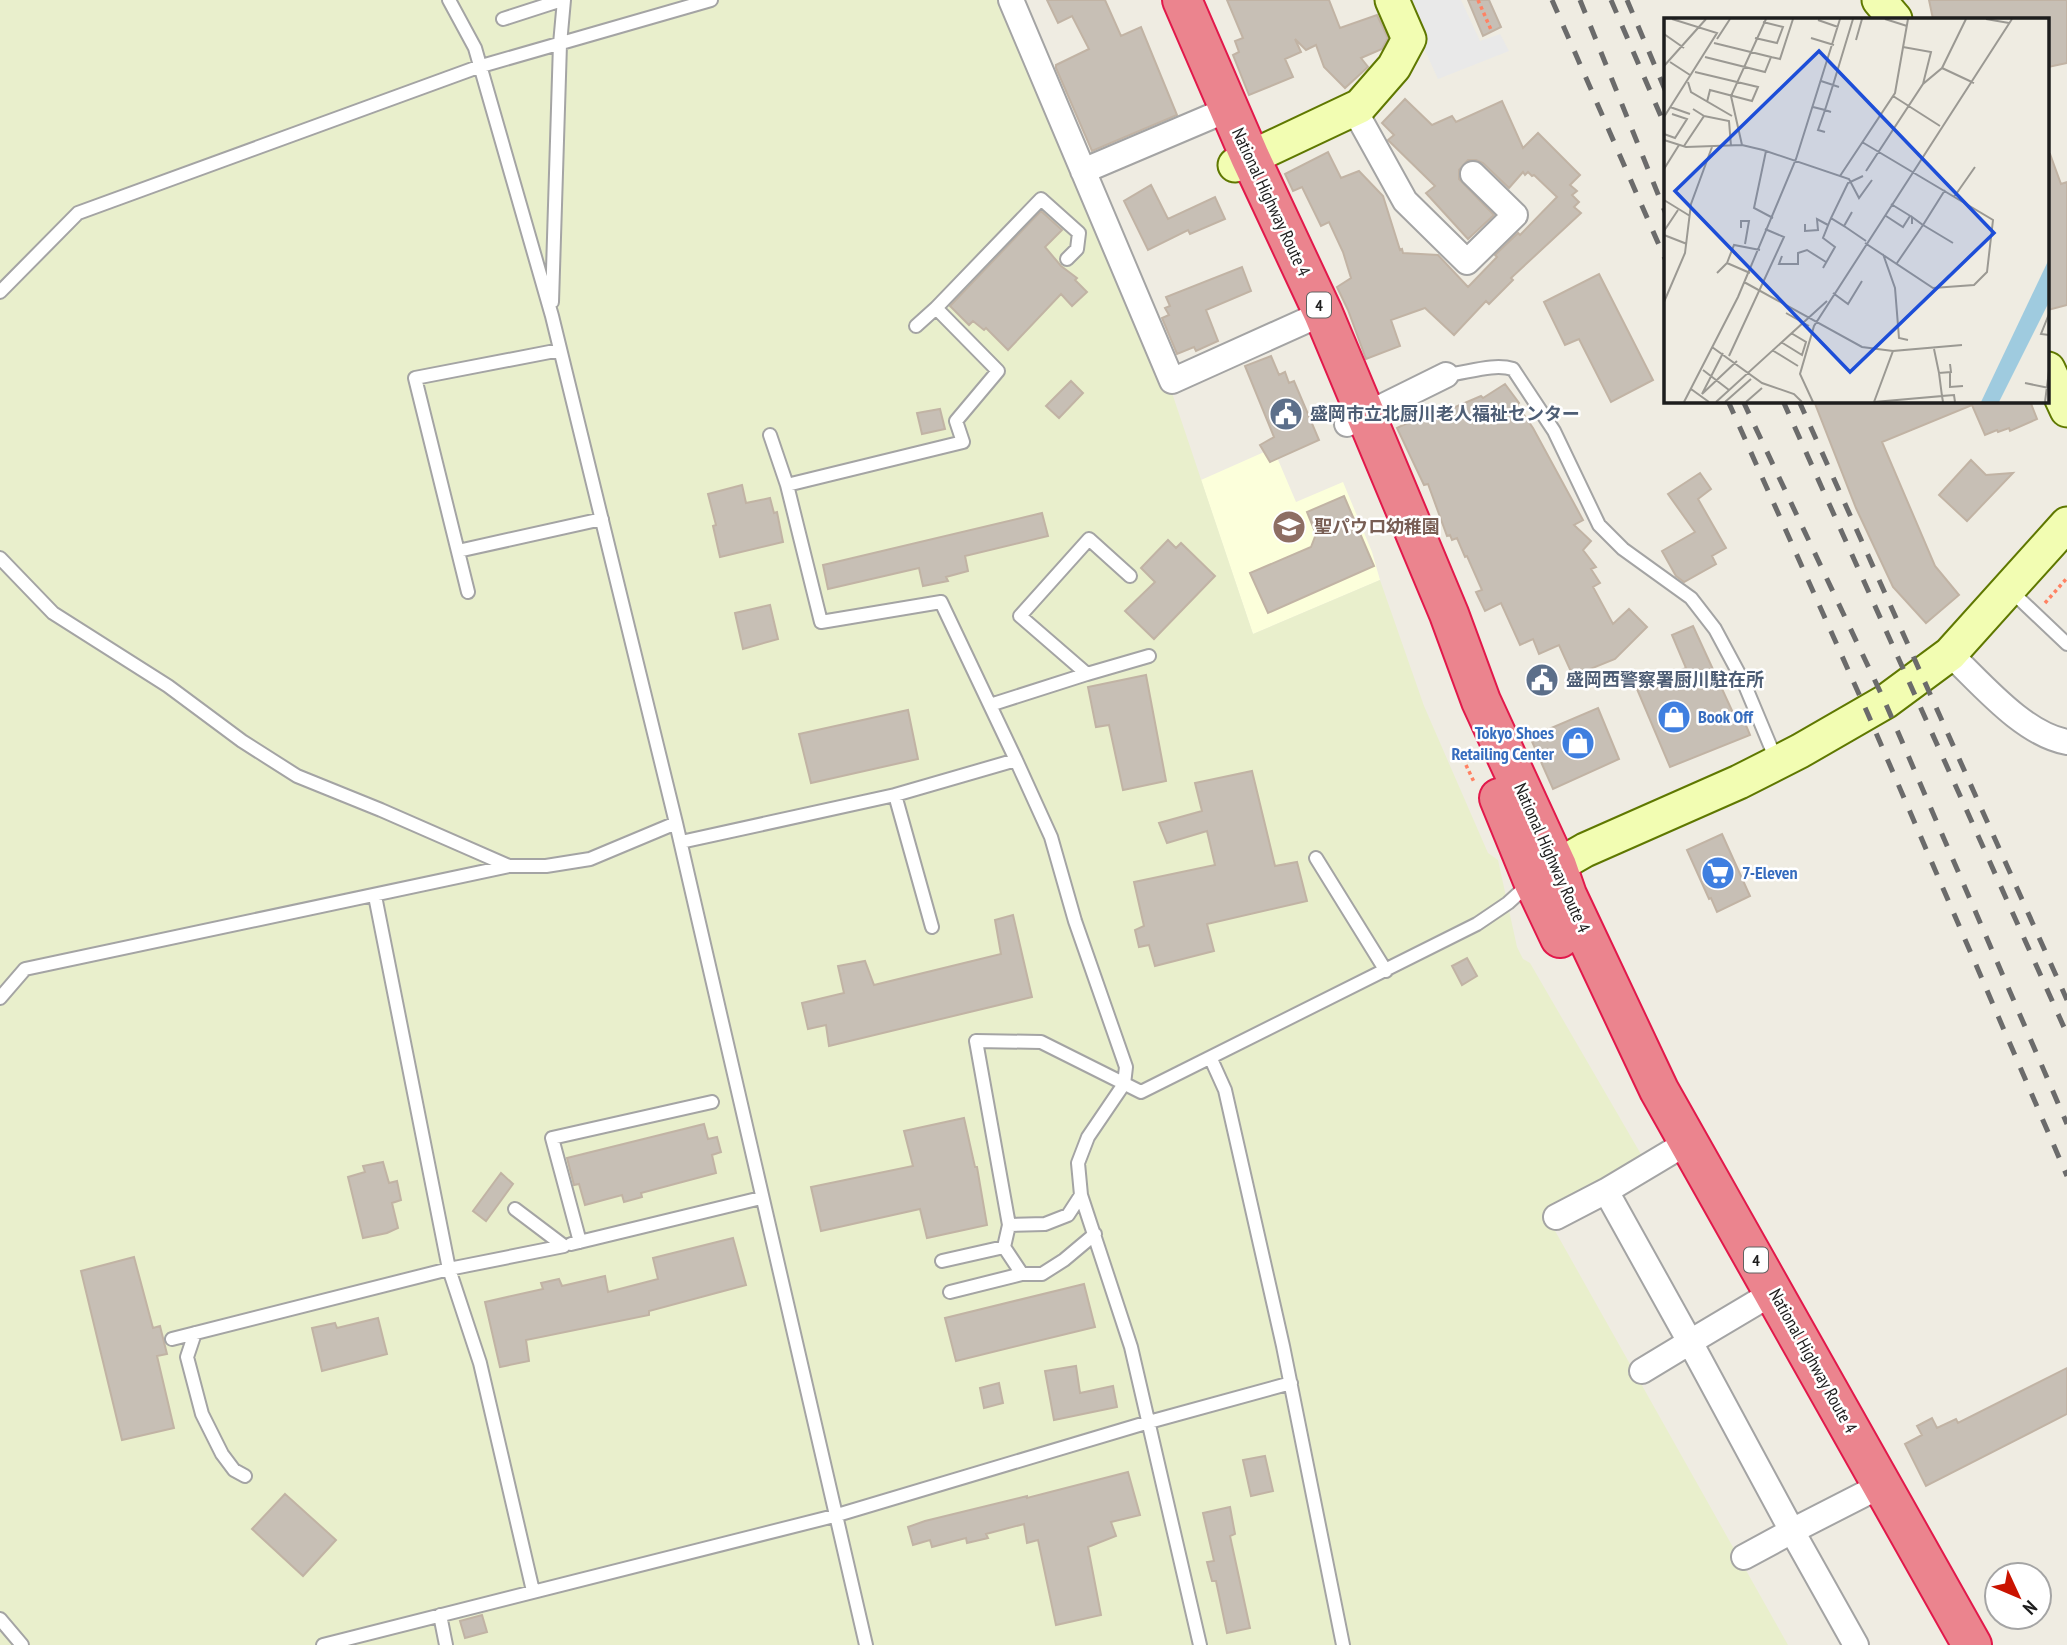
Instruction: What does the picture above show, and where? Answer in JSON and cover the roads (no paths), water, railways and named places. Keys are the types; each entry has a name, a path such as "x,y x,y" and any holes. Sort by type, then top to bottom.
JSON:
{"highway":[{"name":"National Highway Route 4","path":"1161,0 1221,112"},
{"name":"National Highway Route 4","path":"1182,0 1221,112 1242,161 1356,419 1449,614 1545,874 1629,1077 1679,1147 1874,1489 1972,1645"},
{"name":"National Highway Route 4","path":"1874,1489 1949,1645"}],"street":[{"path":"1011,0 1172,381 1312,317"},
{"path":"1242,161 1360,106 1394,67 1409,39 1392,0"},
{"path":"1879,0 1894,18"},
{"path":"1354,108 1405,201 1467,262 1515,215 1473,174"},
{"path":"1083,171 1221,112"},
{"path":"2050,373 2067,410"},
{"path":"1356,419 1446,375"},
{"path":"1545,874 1585,850 1777,762 1885,702 1950,654 2067,524"},
{"path":"1950,654 2021,720 2041,733 2067,742"},
{"path":"1556,1217 1606,1191 1679,1147"},
{"path":"1606,1191 1856,1645"},
{"path":"1642,1371 1765,1297"},
{"path":"1744,1557 1874,1489"}],"lane":[{"path":"449,0 475,48 478,67 552,316 677,824 834,1516 866,1645"},
{"path":"503,19 563,0 552,316"},
{"path":"0,292 78,213 478,67 711,0"},
{"path":"916,327 1041,199 1079,233 1077,249 1067,259"},
{"path":"787,485 963,442 956,421 998,371 936,308"},
{"path":"468,592 415,377 560,350"},
{"path":"1446,375 1492,367 1504,366 1513,369 1554,431 1599,525 1623,549 1691,598 1715,629 1744,683 1777,762"},
{"path":"770,435 787,485 821,622 941,602 1051,838 1075,921 1126,1067 1124,1084 1088,1137 1078,1163 1081,1195 1131,1347 1200,1645"},
{"path":"458,551 601,519"},
{"path":"1087,674 1020,616 1089,539 1130,576"},
{"path":"0,558 53,613 168,686 242,741 297,776 509,866"},
{"path":"2009,588 2067,644"},
{"path":"990,705 1149,656"},
{"path":"681,842 895,794 1016,760"},
{"path":"895,794 932,927"},
{"path":"0,998 25,970 509,866 546,866 590,859 677,824"},
{"path":"1316,858 1386,971"},
{"path":"1021,1274 1004,1247 1009,1225 976,1041 1041,1042 1141,1092 1477,924 1545,874"},
{"path":"375,896 449,1269 480,1363 533,1591"},
{"path":"1211,1059 1225,1090 1291,1383 1343,1645"},
{"path":"580,1242 552,1138 712,1102"},
{"path":"1009,1225 1045,1224 1068,1215 1081,1195"},
{"path":"172,1339 449,1269 564,1246 761,1198"},
{"path":"515,1209 564,1246"},
{"path":"950,1292 1021,1274 1042,1274 1095,1234"},
{"path":"942,1261 1004,1247"},
{"path":"195,1333 187,1357 202,1414 222,1454 234,1470 244,1476"},
{"path":"323,1645 834,1516 1149,1422 1291,1383"},
{"path":"440,1615 446,1645"},
{"path":"0,1619 22,1645"}],"railway":[{"path":"1552,0 1664,256"},
{"path":"1580,0 1664,209"},
{"path":"1611,0 1664,123"},
{"path":"1627,0 1664,87"},
{"path":"1728,402 1867,712 2067,1176"},
{"path":"1743,402 1885,702 2067,1124"},
{"path":"1783,402 2067,1034"},
{"path":"1799,402 2067,1000"}],"place":[{"name":"盛岡市立北厨川老人福祉センター","path":"1286,414"},
{"name":"聖パウロ幼稚園","path":"1289,527"},
{"name":"盛岡西警察署厨川駐在所","path":"1542,680"},
{"name":"Book Off","path":"1674,717"},
{"name":"Tokyo Shoes Retailing Center","path":"1578,743"},
{"name":"7-Eleven","path":"1718,873"}]}
